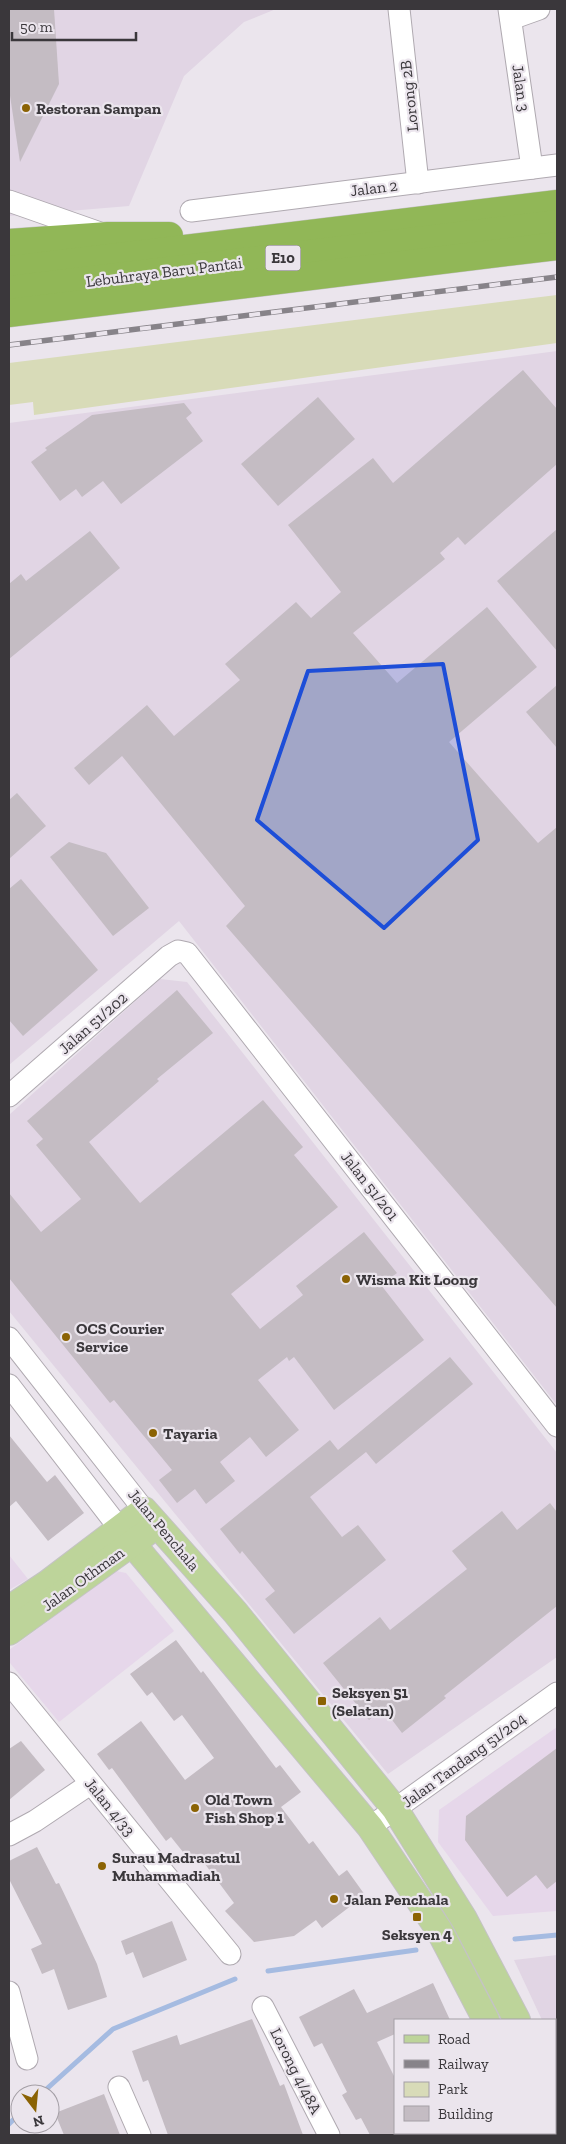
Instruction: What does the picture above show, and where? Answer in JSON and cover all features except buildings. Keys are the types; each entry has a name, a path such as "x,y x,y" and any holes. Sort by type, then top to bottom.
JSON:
{"highway":[{"name":"Lebuhraya Baru Pantai","path":"9,270 557,204"},
{"name":"Lebuhraya Baru Pantai","path":"9,290 557,224"},
{"path":"9,244 108,236 169,236 217,245"},
{"path":"9,313 557,246"}],"main road":[{"name":"Jalan Othman","path":"9,1632 151,1517"},
{"name":"Jalan Penchala","path":"151,1517 236,1612 395,1809 464,1919 516,2019"},
{"name":"Jalan Othman","path":"9,1609 126,1536"},
{"name":"Jalan Penchala","path":"126,1536 370,1827 439,1930 485,2019"}],"street":[{"name":"Lorong 2B","path":"400,9 418,183"},
{"path":"510,14 539,9"},
{"name":"Jalan 3","path":"510,14 532,168"},
{"name":"Jalan 2","path":"192,211 557,165"},
{"path":"9,201 108,236"},
{"name":"Jalan 51/202","path":"9,1096 169,956 178,951"},
{"name":"Jalan 51/201","path":"178,951 187,953 197,964 557,1426"},
{"name":"Jalan Penchala","path":"9,1338 151,1517"},
{"name":"Jalan Penchala","path":"9,1385 126,1536"},
{"name":"Jalan 4/33","path":"9,1683 230,1954"},
{"name":"Jalan Tandang 51/204","path":"370,1827 557,1693"},
{"path":"9,1835 90,1784"},
{"path":"9,1992 27,2059"},
{"name":"Lorong 4/48A","path":"263,2007 329,2135"},
{"path":"119,2087 140,2135"}],"highlighted area":[{"path":"443,664 478,840 384,928 257,820 308,671"}],"shaded area":[{"path":"9,9 276,9 244,22 184,76 129,206 9,216"},
{"path":"557,351 557,1405 179,921 9,1065 9,423"},
{"path":"160,979 187,982 557,1453 557,1657 388,1774 9,1311 9,1115"},
{"path":"9,1555 28,1579 9,1590"},
{"path":"116,1571 126,1573 174,1631 59,1722 10,1663 9,1650"},
{"path":"557,1727 557,1911 493,1916 438,1842 439,1810"},
{"path":"557,1955 557,2054 556,2019 542,2019 514,1960"}],"green space":[{"path":"557,295 557,343 34,415 33,402 9,405 9,363"}],"waterway":[{"path":"515,1939 557,1935"},
{"path":"268,1971 416,1950"},
{"path":"52,2084 113,2029 235,1979"}],"railway":[{"path":"9,345 557,277"}],"place":[{"name":"Restoran Sampan","path":"26,108"},
{"name":"Wisma Kit Loong","path":"346,1279"},
{"name":"OCS Courier Service","path":"66,1337"},
{"name":"Tayaria","path":"153,1433"},
{"name":"Seksyen 51 (Selatan)","path":"322,1701"},
{"name":"Old Town Fish Shop 1","path":"195,1808"},
{"name":"Surau Madrasatul Muhammadiah","path":"102,1866"},
{"name":"Jalan Penchala","path":"334,1899"},
{"name":"Seksyen 4","path":"417,1917"}]}
